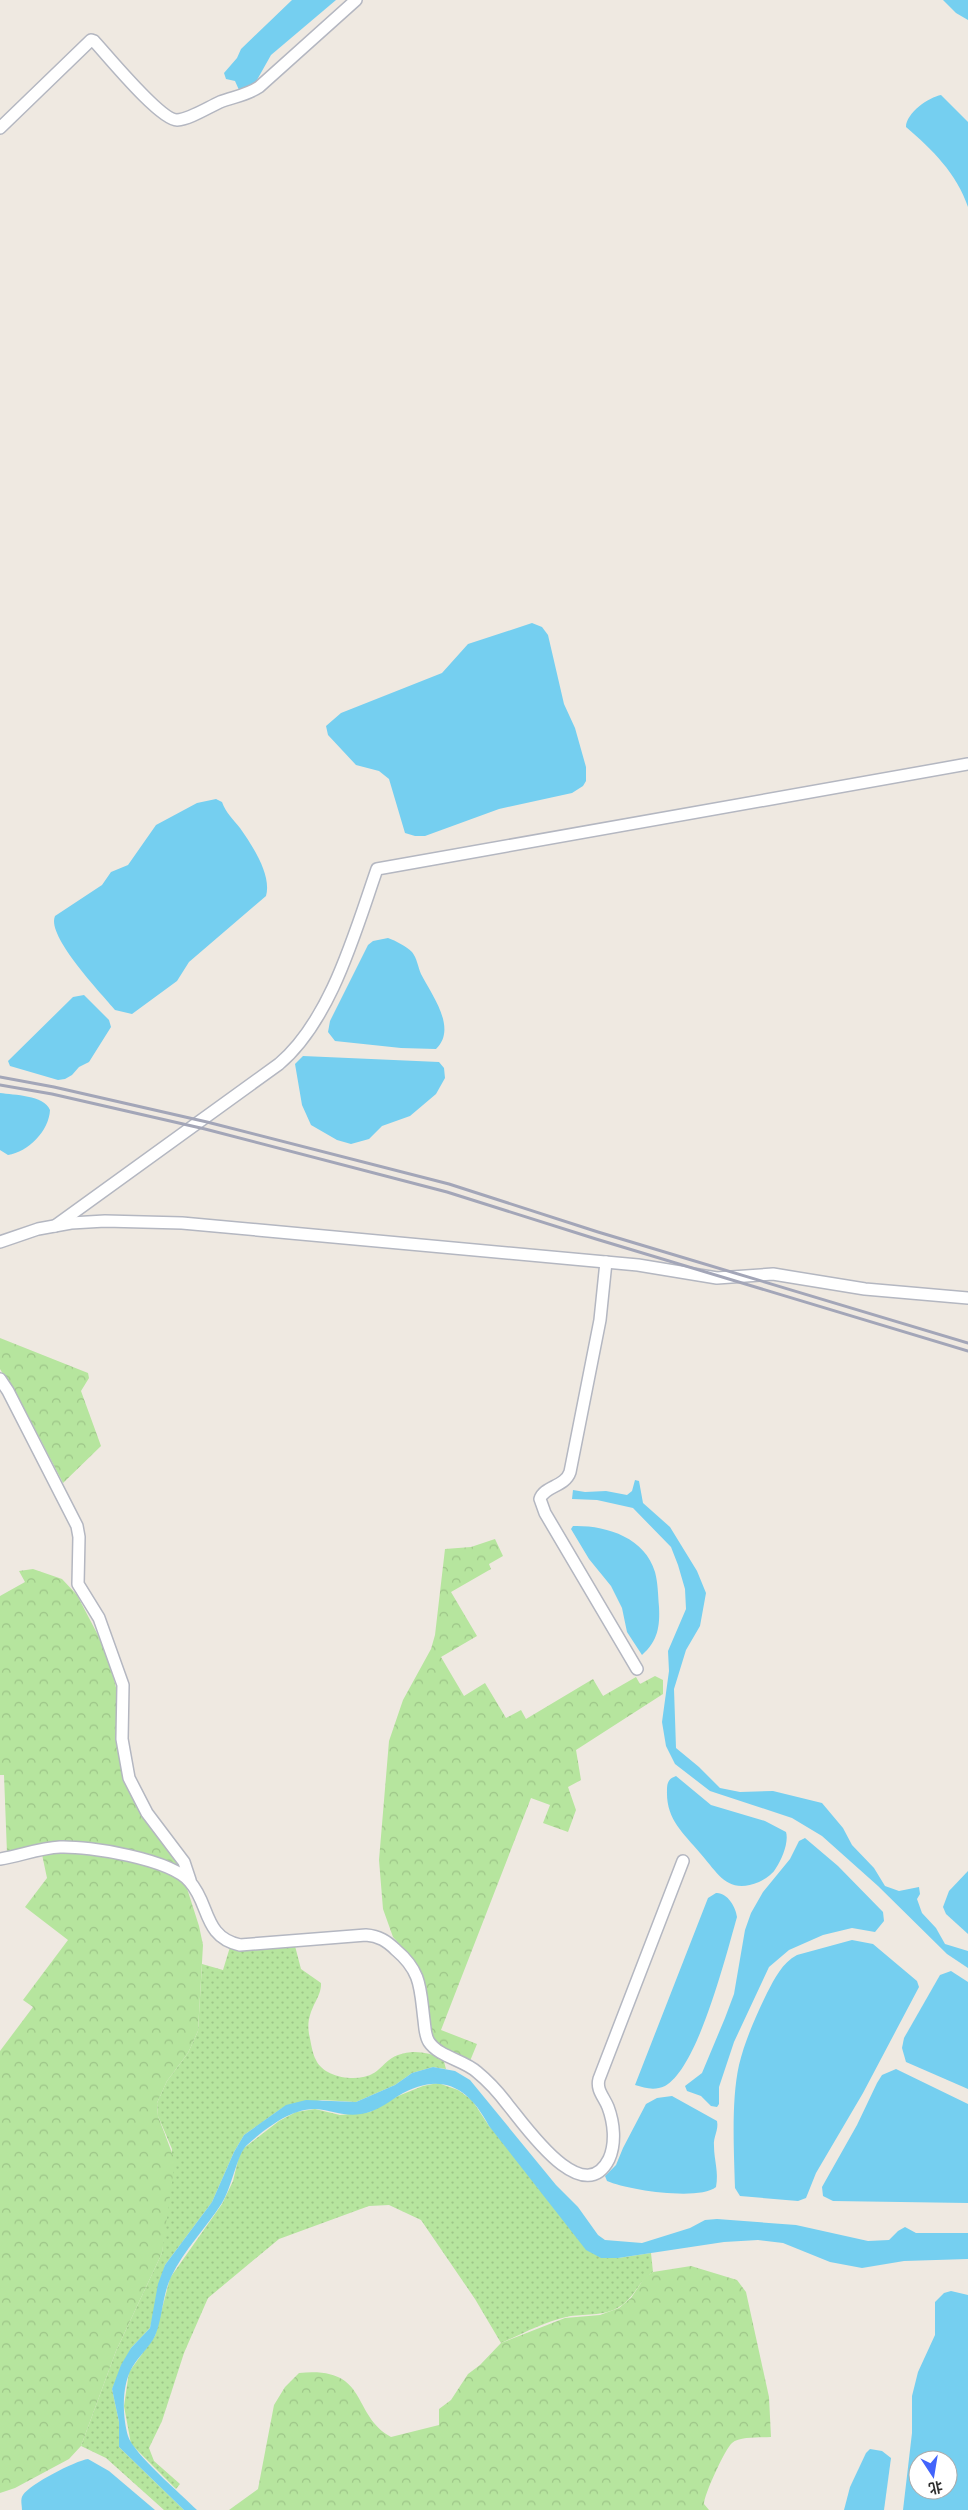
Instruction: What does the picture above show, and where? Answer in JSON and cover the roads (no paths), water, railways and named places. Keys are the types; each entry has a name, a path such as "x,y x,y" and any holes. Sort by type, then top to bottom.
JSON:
{"street":[{"path":"0,128 91,40 94,41 142,95 172,119 182,119 225,100 251,93 356,0"},
{"path":"55,1226 279,1064 298,1046 316,1021 349,949 377,869 968,764"},
{"path":"0,1242 23,1233 55,1226 105,1221 182,1223 649,1266 717,1278 773,1274 865,1289 968,1298"},
{"path":"606,1262 600,1320 570,1472 564,1482 544,1493 540,1499 545,1513 637,1669"},
{"path":"0,1379 13,1399 77,1526 79,1537 78,1584 99,1618 123,1685 122,1739 129,1778 147,1813 184,1862 209,1922 230,1943 252,1945 272,1941 366,1935 385,1940 407,1958 418,1974 425,2033 430,2043 478,2072 507,2103 537,2144 570,2170 581,2175 598,2170 610,2156 613,2145 613,2122 598,2087 599,2079 683,1861"},
{"path":"0,1859 31,1851 62,1847 107,1852 170,1867 191,1882"}],"water":[{"path":"292,0 336,0 271,55 253,87 239,90 235,81 226,79 224,73 237,58 241,49"},
{"path":"943,0 968,0 968,20 956,13"},
{"path":"941,95 968,122 968,207 957,184 943,163 906,127 910,116 919,106"},
{"path":"532,623 542,627 548,635 564,704 575,728 586,767 586,781 583,786 572,793 499,809 425,836 405,833 389,779 379,771 356,765 328,735 326,726 341,713 442,673 468,644"},
{"path":"216,799 222,802 260,860 266,879 266,896 189,962 177,981 132,1014 115,1010 66,950 54,925 55,916 102,885 111,872 128,865 156,825 197,803"},
{"path":"388,938 412,952 421,974 436,1001 444,1021 444,1031 442,1041 436,1049 401,1048 335,1041 328,1032 330,1021 368,945 373,941"},
{"path":"84,995 109,1020 111,1027 89,1062 79,1067 72,1075 58,1080 10,1066 8,1061 73,997"},
{"path":"303,1056 439,1062 444,1068 445,1078 436,1094 410,1116 382,1126 369,1139 351,1144 337,1140 311,1125 302,1105 295,1064"},
{"path":"0,1093 20,1095 42,1101 50,1110 49,1118 42,1133 23,1150 8,1155 0,1150"},
{"path":"635,1480 639,1481 643,1503 670,1527 697,1571 706,1593 700,1626 686,1650 674,1689 676,1748 720,1788 740,1792 773,1791 822,1803 843,1828 852,1845 874,1868 885,1886 899,1891 919,1887 920,1894 917,1899 922,1913 936,1928 945,1944 968,1951 968,1968 947,1954 878,1886 822,1836 792,1818 710,1791 675,1764 666,1746 662,1722 669,1671 668,1651 686,1609 685,1589 678,1565 671,1547 633,1508 597,1500 572,1499 573,1490 585,1492 606,1491 627,1495 632,1491"},
{"path":"573,1526 598,1528 622,1536 633,1542 650,1560 657,1580 659,1621 655,1639 642,1655 627,1632 622,1608 611,1586 589,1559 571,1529"},
{"path":"676,1776 711,1805 765,1821 786,1832 787,1841 773,1872 759,1882 748,1885 739,1886 724,1880 682,1832 669,1810 667,1788 670,1780"},
{"path":"805,1838 838,1866 883,1912 884,1921 875,1932 852,1928 823,1935 789,1950 769,1967 734,2042 719,2087 719,2104 717,2107 711,2106 701,2096 687,2091 685,2086 702,2073 725,2018 734,1994 745,1930 751,1913 763,1892 790,1859 799,1841"},
{"path":"968,1871 968,1934 946,1914 943,1907 949,1891"},
{"path":"716,1893 724,1895 730,1901 737,1917 718,1982 699,2035 689,2057 677,2075 665,2086 653,2089 635,2085 708,1898"},
{"path":"852,1940 873,1944 917,1981 919,1987 863,2093 816,2173 806,2198 798,2201 740,2196 735,2188 734,2126 736,2079 741,2056 755,2019 776,1976 792,1958"},
{"path":"951,1971 968,1982 968,2089 906,2062 902,2048 904,2038 940,1975"},
{"path":"433,2067 455,2071 470,2080 556,2185 578,2207 598,2235 605,2240 642,2243 690,2228 705,2220 717,2219 796,2225 868,2241 889,2240 905,2227 916,2233 968,2233 968,2259 904,2261 862,2268 830,2262 783,2243 758,2240 724,2242 618,2258 601,2258 586,2250 489,2126 481,2112 462,2092 440,2084 427,2085 413,2088 376,2110 366,2113 355,2115 316,2109 297,2112 270,2126 243,2149 226,2196 176,2267 166,2292 155,2336 130,2370 127,2379 124,2408 128,2436 148,2463 197,2510 184,2510 119,2447 119,2422 112,2389 121,2365 131,2348 150,2328 158,2284 165,2265 212,2202 234,2152 244,2135 286,2105 306,2100 356,2102 395,2085 412,2073"},
{"path":"896,2069 968,2104 968,2203 833,2201 823,2196 822,2187 857,2125 877,2083 882,2075"},
{"path":"672,2096 717,2121 714,2143 716,2187 707,2191 679,2194 646,2191 607,2181 605,2176 616,2165 646,2104 657,2098"},
{"path":"951,2291 968,2295 968,2510 903,2510 908,2467 908,2500 958,2500 958,2450 910,2450 912,2396 918,2372 935,2335 935,2302 944,2293"},
{"path":"870,2449 882,2451 891,2458 884,2510 844,2510 850,2487 866,2453"},
{"path":"88,2459 109,2471 155,2510 22,2510 22,2498 27,2490 53,2474"}],"railway":[{"path":"0,1077 54,1087 207,1122 449,1184 598,1232 968,1343"},
{"path":"0,1085 52,1094 205,1129 447,1192 968,1351"}]}
